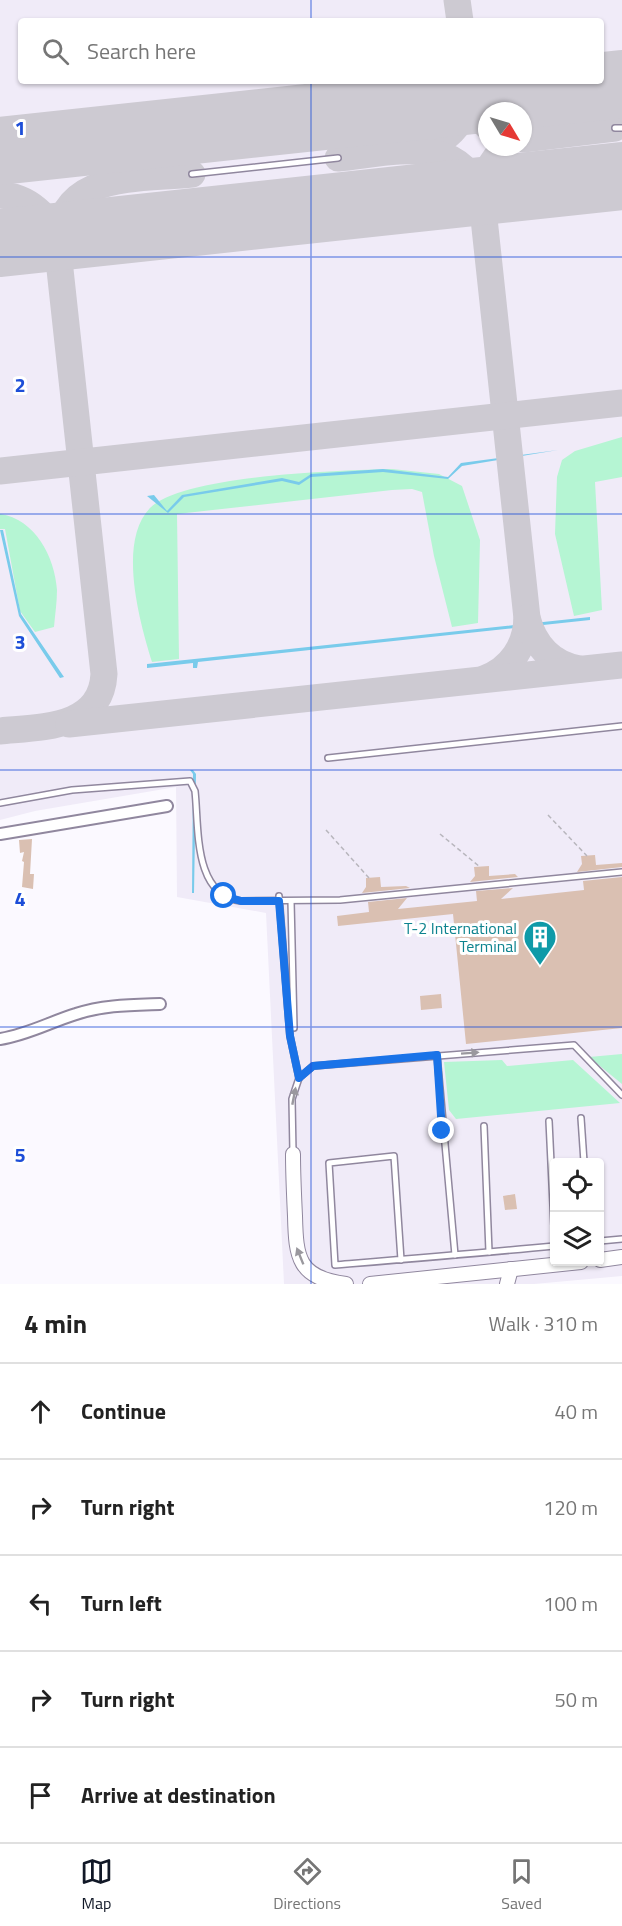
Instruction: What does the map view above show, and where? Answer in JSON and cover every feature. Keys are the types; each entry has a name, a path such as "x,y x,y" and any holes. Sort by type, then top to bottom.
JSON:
{"street":[{"path":"0,834 167,806"},
{"path":"0,1039 36,1030 76,1013 110,1006 160,1004"},
{"path":"293,1154 296,1250 303,1265 314,1275 327,1282 346,1284"},
{"path":"604,1260 620,1258"},
{"path":"370,1284 470,1279 511,1269 550,1265"},
{"path":"507,1284 511,1269"}],"lane":[{"path":"615,128 622,128"},
{"path":"192,174 338,158"},
{"path":"328,758 622,726"},
{"path":"0,803 72,790 190,781 195,791 204,868 211,885 229,899 339,900 622,872"},
{"path":"279,898 290,1036 299,1078 292,1099 293,1154"},
{"path":"291,901 294,1028"},
{"path":"299,1078 313,1066 574,1045 622,1095"},
{"path":"437,1055 455,1255"},
{"path":"581,1118 584,1158"},
{"path":"549,1121 554,1212"},
{"path":"484,1126 489,1252"},
{"path":"402,1260 394,1156 329,1163 335,1265 402,1260 550,1246"},
{"path":"604,1241 622,1239"}],"path":[{"path":"548,815 587,856"},
{"path":"326,830 369,878"},
{"path":"440,834 480,867"}],"shaded area":[{"path":"0,0 622,0 622,1276 534,1284 284,1284 266,913 177,897 176,787 35,811 0,820"}],"green space":[{"path":"622,437 622,477 595,482 602,610 574,616 555,534 557,477 562,460 575,451"},
{"path":"392,469 439,474 462,486 480,540 478,623 452,627 434,556 422,492 412,489 392,490 177,514 179,659 152,662 137,605 133,561 140,523 150,508 168,497 228,481 303,473"},
{"path":"0,514 23,523 41,542 47,553 57,590 54,627 35,632 20,611 5,529 0,529"},
{"path":"622,1054 622,1084 589,1057"},
{"path":"502,1060 507,1066 573,1060 620,1103 456,1119 449,1110 444,1062"}],"water":[{"path":"558,450 462,466 448,479 383,472 311,477 299,485 282,481 184,497 168,513 147,496 154,495 167,511 182,495 282,478 299,482 311,474 383,469 448,477 461,463"},
{"path":"0,530 3,530 21,614 64,677 60,678 19,616"},
{"path":"590,617 590,620 198,662 197,668 193,668 193,663 147,668 147,664"},
{"path":"190,770 196,774 194,893 192,893 193,774"}],"building":[{"path":"32,839 30,874 34,874 33,889 22,887 24,852 20,853 19,840"},
{"path":"595,855 596,865 622,863 622,867 577,872 582,864 581,856"},
{"path":"489,866 489,876 515,874 518,877 470,882 475,876 474,867"},
{"path":"380,877 381,887 406,886 410,888 362,893 366,887 366,878"},
{"name":"T-2 International Terminal","path":"622,877 622,1028 466,1044 453,914 338,926 337,916 369,912 368,902 407,898 398,909 477,901 476,891 513,888 501,899 584,890 583,881"},
{"path":"441,994 442,1008 421,1010 420,996"},
{"path":"515,1194 517,1209 505,1210 503,1196"}],"taxiway":[{"path":"457,0 460,18"},
{"path":"414,148 438,141 456,127 466,106 468,84"},
{"path":"469,94 478,114"},
{"path":"532,138 615,128"},
{"path":"338,158 402,151 422,151 442,155 459,164 472,178 482,200 488,170 497,156"},
{"path":"58,245 62,221 72,204 86,192 105,184 126,180 192,174"},
{"path":"0,195 19,199 36,209 49,224 57,242 104,674 100,692 92,706 81,715 50,726 0,731"},
{"path":"482,200 527,618 524,638 515,655 502,669 484,679"},
{"path":"0,471 622,403"},
{"path":"527,621 527,618 534,637 546,652 561,663 580,669"},
{"path":"69,724 622,665"}],"runway":[{"path":"0,151 622,84"},
{"path":"0,243 622,176"}],"place":[{"name":"T-2 International Terminal","path":"540,966"}],"route":[{"path":"224,896 241,901 279,901 290,1036 299,1078 313,1066 437,1055 442,1131"}]}
